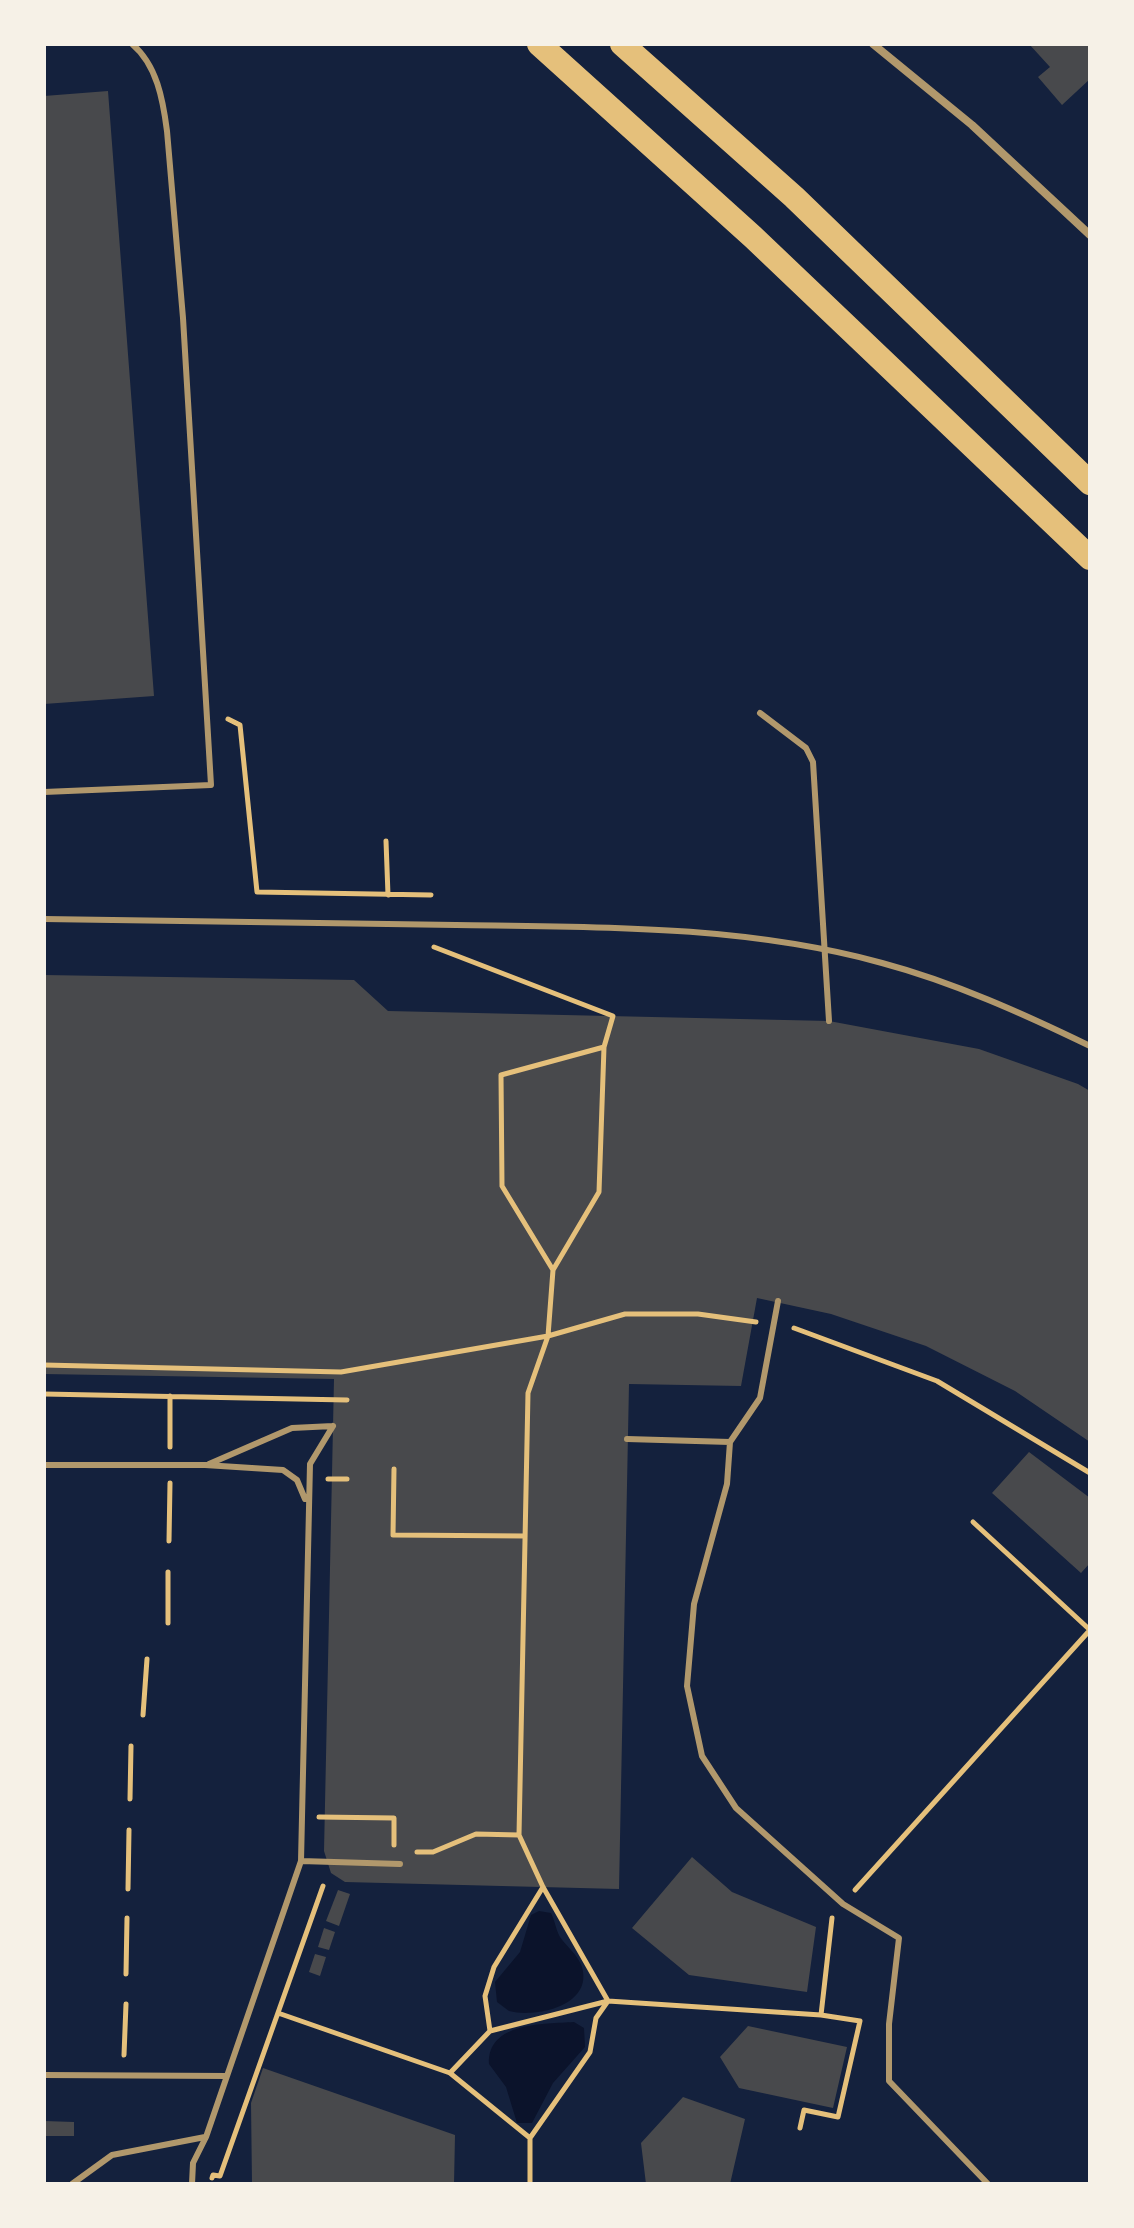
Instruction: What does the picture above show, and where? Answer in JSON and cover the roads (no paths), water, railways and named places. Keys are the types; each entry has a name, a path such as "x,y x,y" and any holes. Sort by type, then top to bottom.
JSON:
{"highway":[{"path":"539,44 753,237 1090,558"},
{"path":"622,44 794,197 1090,483"}],"street":[{"path":"873,44 972,125 1090,235"}],"lane":[{"path":"44,792 211,785 167,131 163,103 153,72 132,44"},
{"path":"760,713 806,748 813,762 829,1021"},
{"path":"44,919 698,932 826,951 882,963 943,983 1090,1046"},
{"path":"778,1301 760,1398 730,1442 727,1484 694,1604 687,1686 702,1756 736,1808 843,1904 899,1938 889,2024 889,2081 988,2184"},
{"path":"192,2184 193,2163 206,2137 301,1861 307,1503 310,1464 333,1426 292,1428 205,1465"},
{"path":"627,1439 730,1442"},
{"path":"44,1465 205,1465 283,1470 297,1480 307,1503"},
{"path":"301,1861 400,1864"},
{"path":"44,2075 227,2076"},
{"path":"72,2184 112,2155 206,2137"}],"water":[{"path":"539,1911 551,1913 560,1937 582,1967 583,1980 579,1991 560,2006 533,2013 509,2011 497,2002 495,1982 520,1952 531,1915"},
{"path":"574,2022 584,2028 585,2047 553,2083 532,2123 517,2123 506,2087 489,2064 491,2050 497,2040 520,2028"}]}
